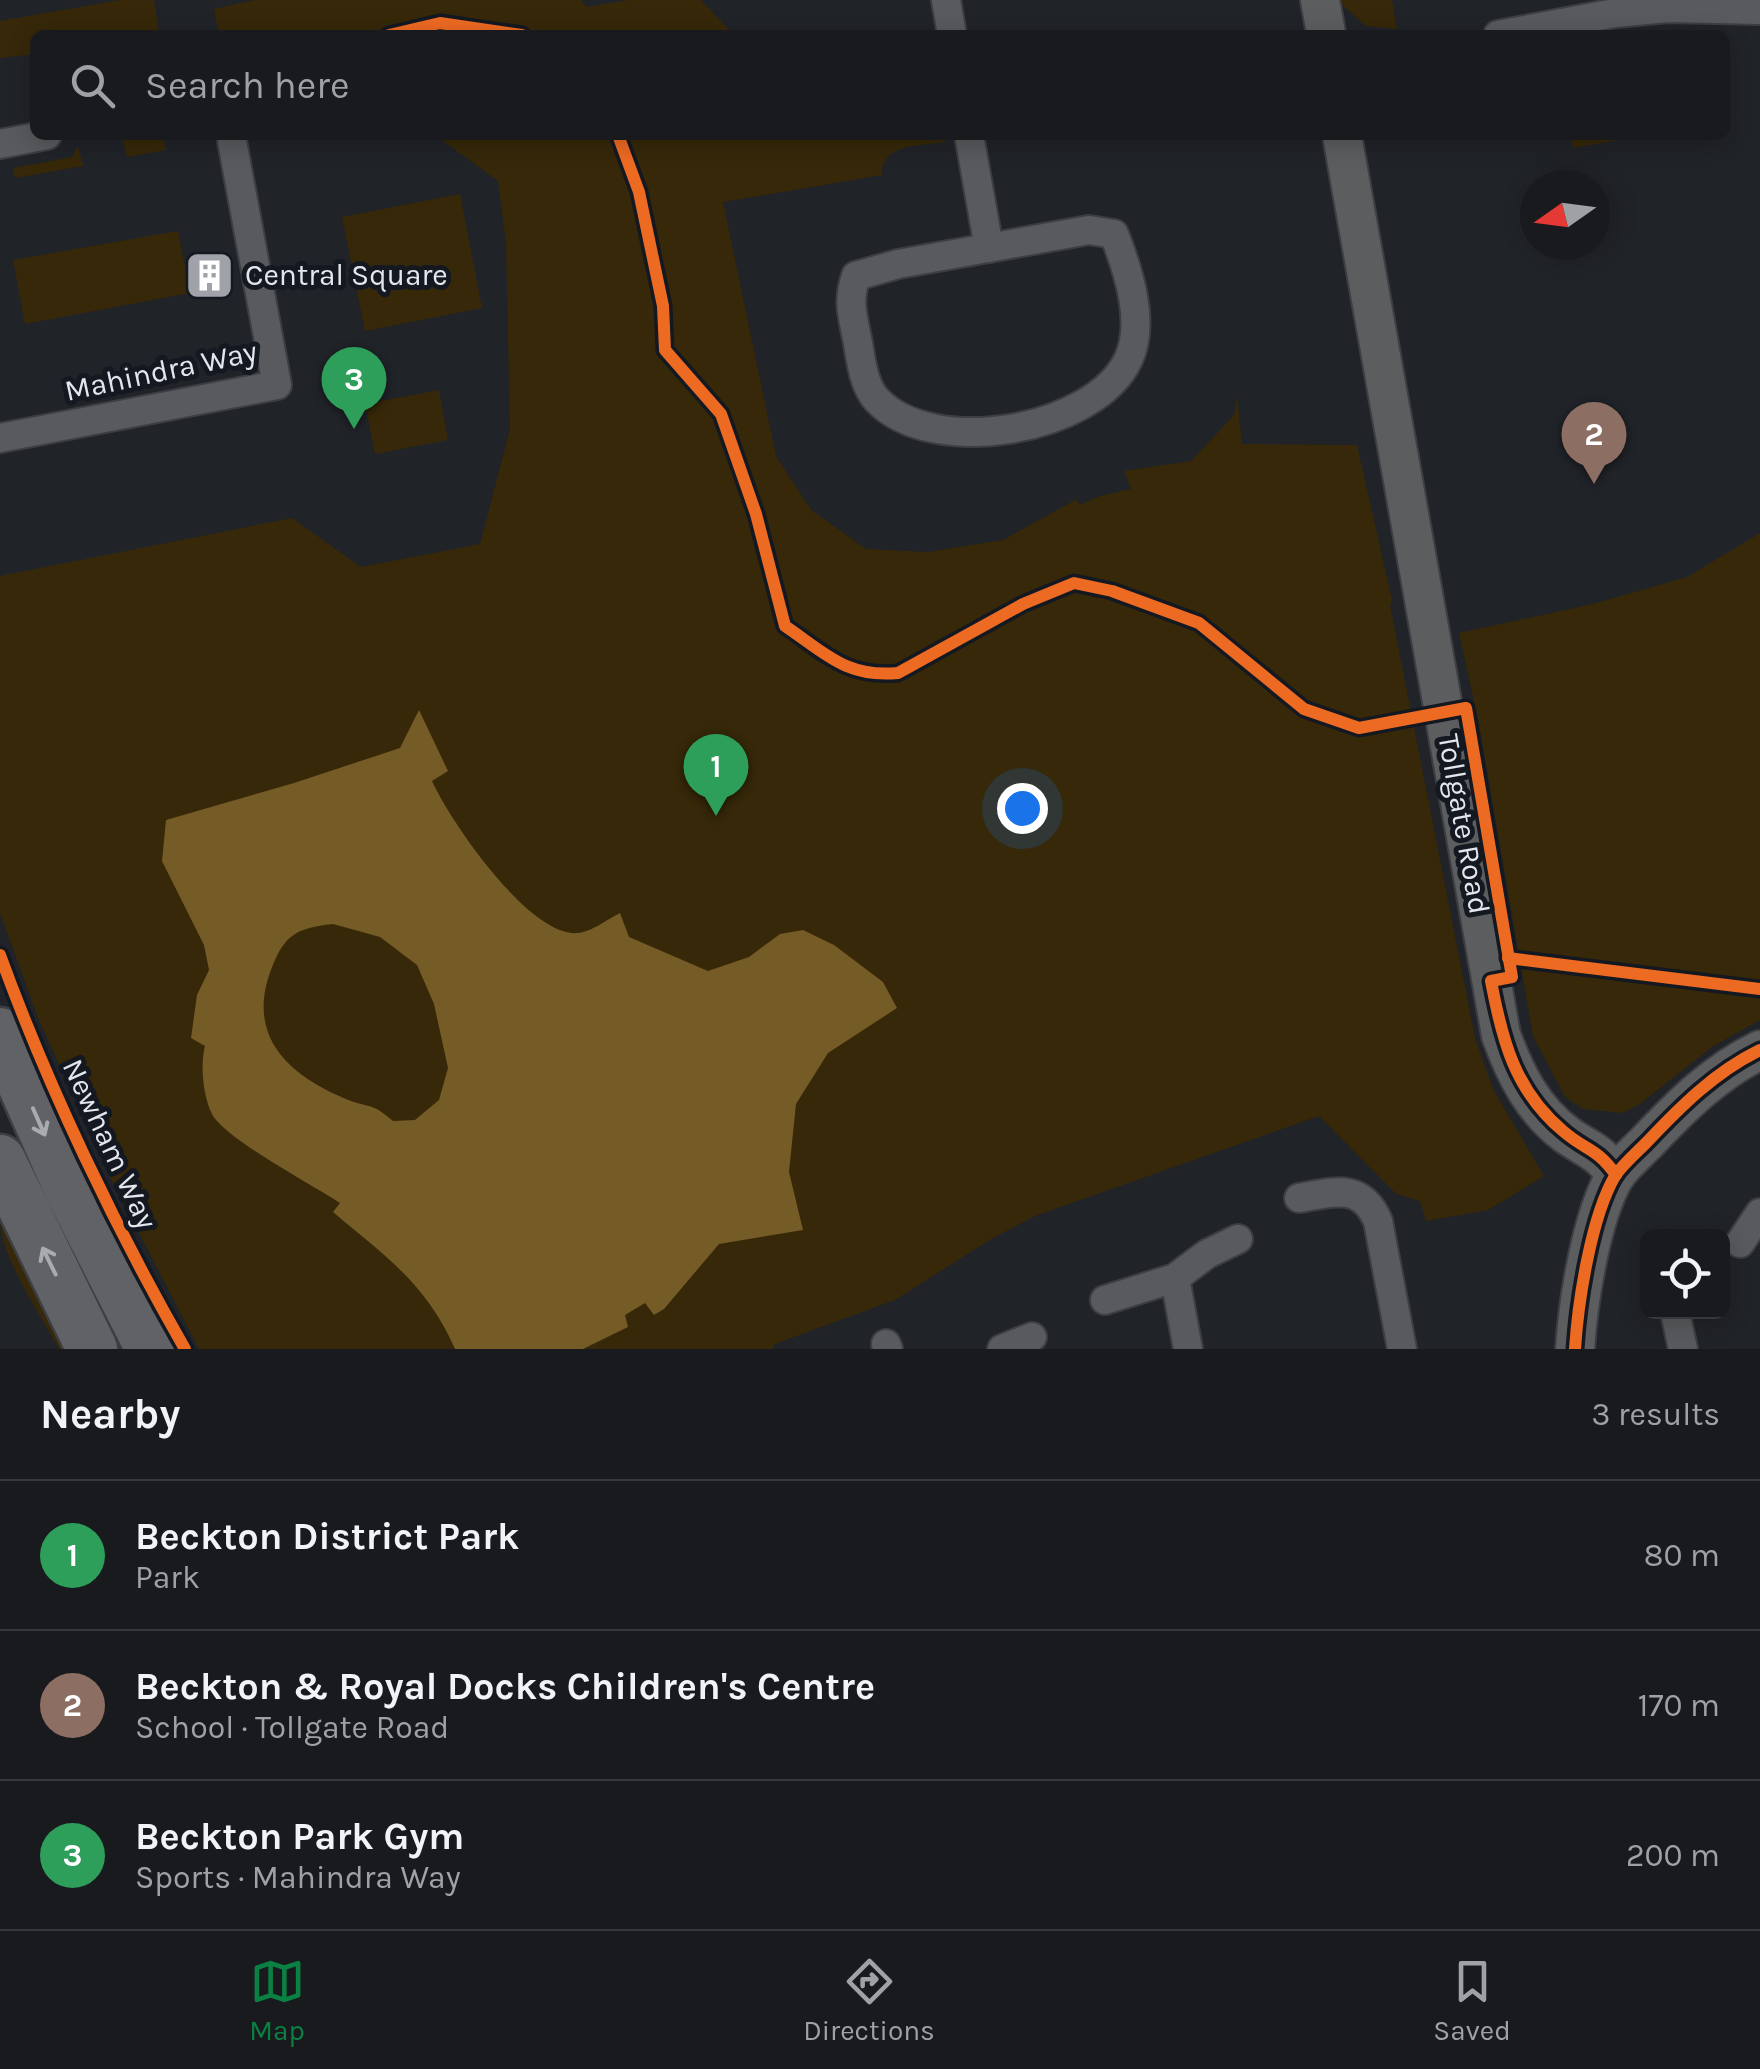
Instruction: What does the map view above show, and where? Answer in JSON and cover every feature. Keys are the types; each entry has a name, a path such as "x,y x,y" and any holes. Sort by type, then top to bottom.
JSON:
{"highway":[{"name":"Newham Way","path":"0,1033 70,1190 151,1349"},
{"path":"0,1160 92,1349"}],"street":[{"path":"946,0 951,30"},
{"path":"1519,30 1614,7 1760,10"},
{"path":"0,144 30,138"},
{"path":"970,140 989,248"},
{"name":"Tollgate Road","path":"1343,140 1501,1036 1512,1065 1542,1112 1568,1136 1601,1154 1616,1175"},
{"name":"Mahindra Way","path":"0,438 277,385 232,142"},
{"path":"1089,230 1114,234 1125,263 1136,327 1130,357 1116,381 1071,412 1019,426 980,433 940,431 899,417 875,398 863,372 849,297 856,276 898,264 989,248 1089,230"},
{"path":"1575,1349 1577,1314 1592,1248 1616,1175 1687,1100 1738,1061 1760,1050"},
{"path":"1298,1198 1343,1192 1358,1195 1372,1206 1402,1349"},
{"path":"1740,1243 1760,1213"},
{"path":"1105,1300 1174,1278 1207,1254 1238,1239"},
{"path":"1174,1278 1188,1349"},
{"path":"1677,1319 1684,1349"},
{"path":"1002,1349 1032,1337"}],"shaded area":[{"path":"120,0 154,0 159,30 30,30 30,55 0,58 0,21"},
{"path":"255,0 581,0 587,7 629,0 701,0 729,30 218,30 214,9"},
{"path":"1337,0 1392,0 1397,29 1366,26"},
{"path":"123,140 164,140 166,150 127,157"},
{"path":"442,140 946,140 895,152 883,165 882,175 723,202 776,456 811,510 866,549 928,552 1003,540 1077,499 1080,505 1131,489 1124,471 1191,461 1234,415 1237,397 1242,444 1357,445 1392,600 1475,1038 1493,1089 1544,1176 1488,1210 1426,1221 1420,1201 1396,1194 1319,1116 1035,1216 895,1300 775,1344 772,1349 199,1349 108,1173 38,1018 0,913 0,576 292,518 361,567 480,544 510,429 506,242 498,181"},
{"path":"1572,140 1619,140 1573,148"},
{"path":"78,146 83,166 15,178 13,168 72,157"},
{"path":"460,194 482,308 365,331 342,217"},
{"path":"178,231 190,293 25,324 13,260"},
{"path":"439,390 448,440 375,454 365,404"},
{"path":"1760,533 1760,1020 1712,1047 1640,1104 1622,1113 1583,1109 1565,1097 1533,1036 1479,724 1459,633 1593,604 1687,577"},
{"path":"419,710 448,771 432,781 441,799 473,848 515,898 559,930 583,932 620,913 629,937 708,971 749,957 780,934 803,930 834,945 883,982 897,1008 828,1053 796,1104 789,1172 803,1230 719,1244 664,1309 654,1315 645,1303 625,1315 628,1327 583,1349 455,1349 418,1289 333,1212 340,1203 220,1124 212,1114 205,1090 205,1046 191,1038 197,995 209,970 204,945 162,861 166,820 400,748","holes":["333,924 380,937 417,965 434,1004 448,1068 439,1100 415,1120 393,1121 374,1108 346,1099 306,1078 277,1050 264,1015 271,970 293,935"]},
{"path":"0,1218 66,1349 59,1349 22,1285 7,1250"}],"cycle path":[{"path":"410,30 440,23 488,30"},
{"path":"620,140 639,192 663,306 665,350 721,414 756,514 785,626 850,667 864,672 898,673 1023,604 1074,583 1112,591 1199,623 1304,709 1359,728 1466,708 1512,977 1491,981 1506,1044 1533,1099 1571,1137 1603,1159 1616,1175"},
{"path":"0,955 84,1156 185,1349"},
{"path":"1508,958 1760,989"},
{"path":"1575,1349 1593,1236 1615,1176 1699,1091 1760,1050"}],"place":[{"name":"Central Square","path":"210,275"},
{"name":"Beckton Park Gym","path":"354,429"},
{"name":"Beckton & Royal Docks Children's Centre","path":"1594,484"},
{"name":"Beckton District Park","path":"716,816"}]}
